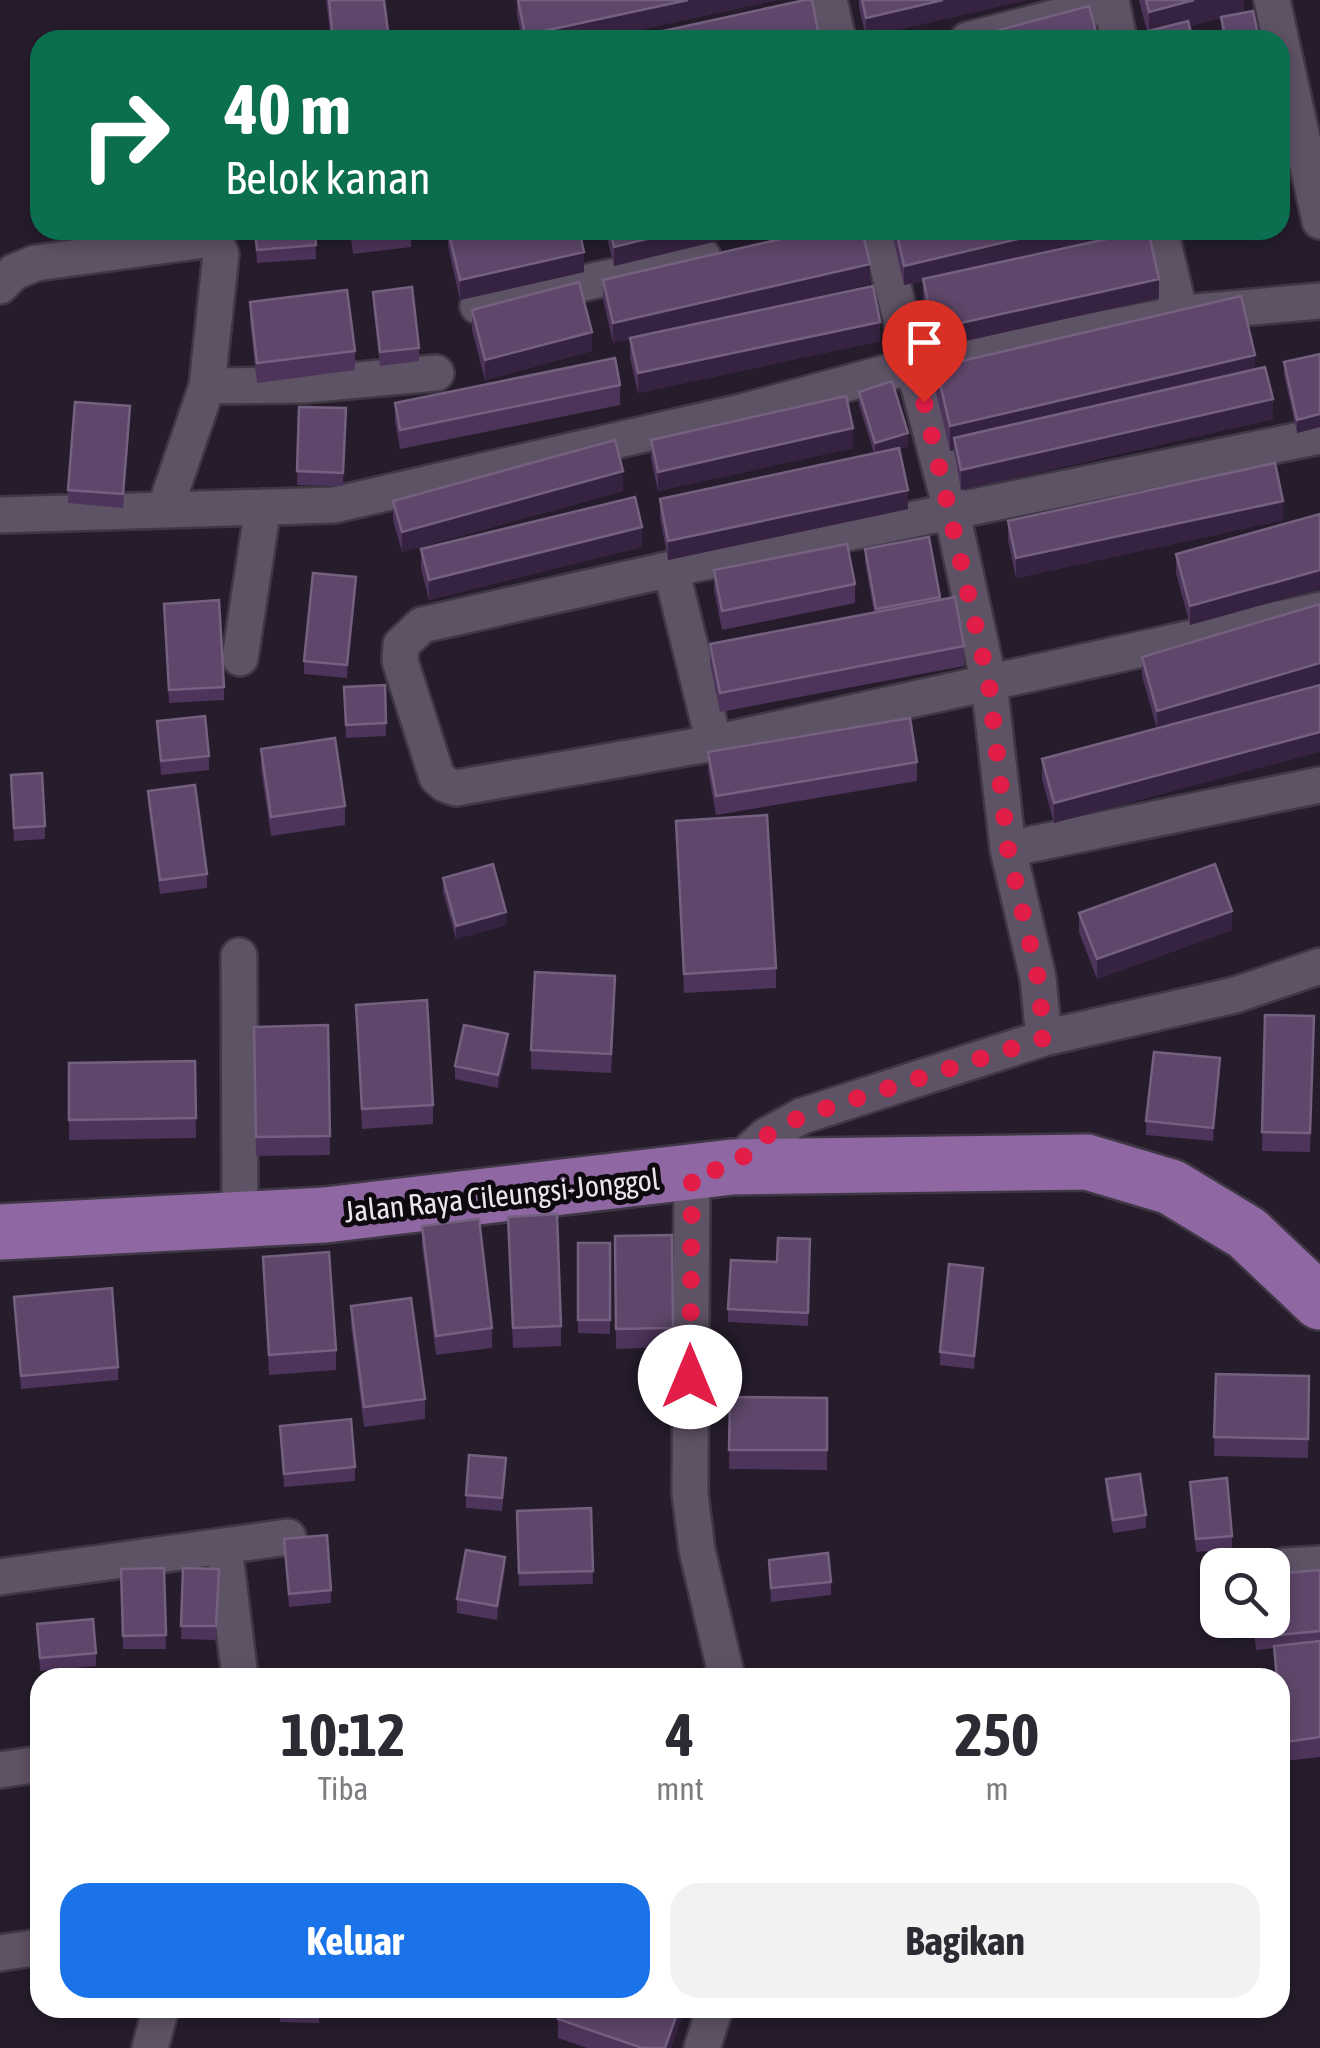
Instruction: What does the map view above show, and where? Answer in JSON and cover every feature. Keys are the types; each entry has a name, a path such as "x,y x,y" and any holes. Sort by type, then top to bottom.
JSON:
{"main road":[{"name":"Jalan Raya Cileungsi-Jonggol","path":"0,1232 325,1216 712,1171 1087,1162 1171,1187 1247,1233 1320,1302"}],"street":[{"path":"829,0 836,30"},
{"path":"1272,0 1279,30"},
{"path":"1006,30 1111,2 1117,30"},
{"path":"1290,83 1320,221"},
{"path":"0,286 14,272 36,263 205,240 216,244 222,254 208,386 165,509"},
{"path":"881,240 952,513 989,684 1008,849 1038,978 1044,1038"},
{"path":"1162,240 1180,314"},
{"path":"478,306 738,250"},
{"path":"0,515 334,505 745,411 915,364 1180,314 1320,301"},
{"path":"208,386 304,386 436,373"},
{"path":"1320,436 671,569 422,625 401,646 400,661 438,776 456,788 714,744 1320,610"},
{"path":"240,658 263,506"},
{"path":"671,569 714,744"},
{"path":"1008,849 1320,785"},
{"path":"239,956 240,1220"},
{"path":"725,1668 697,1550 690,1494 712,1171 802,1116 1044,1038 1235,995 1320,966"},
{"path":"0,1576 288,1537"},
{"path":"224,1546 239,1668"},
{"path":"1290,1566 1320,1564"},
{"path":"0,1770 30,1766"},
{"path":"0,1953 30,1948"},
{"path":"150,2048 159,2018"},
{"path":"702,2048 712,2018"}],"building":[{"path":"329,0 384,0 388,30 332,30"},
{"path":"518,0 688,0 548,30 524,30"},
{"path":"812,0 818,30 668,30"},
{"path":"862,0 943,0 866,18"},
{"path":"1146,0 1194,0 1149,12"},
{"path":"1089,6 1095,30 999,30"},
{"path":"1253,11 1257,30 1224,30 1221,17"},
{"path":"1188,21 1190,30 1153,30"},
{"path":"256,240 316,240 316,245 257,250"},
{"path":"450,240 581,240 584,252 460,280"},
{"path":"612,240 642,240 614,247"},
{"path":"776,240 864,240 870,264 613,323 603,280"},
{"path":"898,240 1014,240 904,266"},
{"path":"1102,240 1150,240 1159,279 934,329 923,279"},
{"path":"579,282 592,332 485,360 472,310"},
{"path":"873,286 880,322 638,373 630,338"},
{"path":"412,287 419,348 380,352 373,292"},
{"path":"347,290 355,351 257,363 250,302"},
{"path":"1241,296 1255,355 950,426 936,367"},
{"path":"1320,354 1320,414 1297,420 1284,362"},
{"path":"615,358 620,385 400,430 395,403"},
{"path":"1265,367 1273,399 961,470 954,438"},
{"path":"892,381 908,433 875,443 859,392"},
{"path":"846,396 853,428 658,472 651,440"},
{"path":"75,402 130,406 123,494 68,490"},
{"path":"299,407 346,408 343,473 297,471"},
{"path":"615,440 623,471 402,532 393,501"},
{"path":"899,448 908,490 668,541 660,499"},
{"path":"1275,463 1283,501 1016,558 1008,521"},
{"path":"635,497 642,527 429,580 421,549"},
{"path":"1320,514 1320,570 1190,606 1176,554"},
{"path":"929,537 940,597 876,609 865,549"},
{"path":"847,544 855,584 722,611 714,570"},
{"path":"313,573 356,577 347,665 304,661"},
{"path":"955,597 964,646 720,693 710,644"},
{"path":"219,600 224,687 169,690 164,604"},
{"path":"1320,604 1320,663 1157,711 1142,657"},
{"path":"385,685 386,723 346,725 344,687"},
{"path":"1320,685 1320,732 1054,803 1042,759"},
{"path":"205,716 209,756 161,761 157,721"},
{"path":"910,718 917,762 716,796 708,752"},
{"path":"335,738 345,806 271,817 261,749"},
{"path":"42,773 45,826 14,828 11,775"},
{"path":"195,785 207,874 160,880 148,791"},
{"path":"767,815 776,968 684,974 676,821"},
{"path":"493,864 506,912 456,926 443,878"},
{"path":"1215,864 1232,911 1097,959 1079,913"},
{"path":"535,972 615,976 611,1054 531,1050"},
{"path":"427,1000 433,1105 362,1109 356,1005"},
{"path":"1265,1015 1314,1016 1310,1133 1262,1132"},
{"path":"328,1025 330,1136 256,1137 254,1027"},
{"path":"464,1025 508,1034 498,1075 455,1066"},
{"path":"1154,1052 1220,1058 1213,1128 1146,1121"},
{"path":"195,1061 196,1118 69,1120 69,1063"},
{"path":"557,1214 561,1326 513,1328 508,1217"},
{"path":"479,1219 492,1328 436,1336 422,1226"},
{"path":"672,1235 673,1328 616,1329 615,1236"},
{"path":"778,1238 810,1239 808,1313 728,1309 731,1260 777,1262"},
{"path":"578,1243 610,1243 610,1320 578,1320"},
{"path":"329,1252 336,1350 269,1355 263,1257"},
{"path":"949,1264 983,1268 974,1356 940,1352"},
{"path":"112,1288 118,1367 21,1376 14,1297"},
{"path":"411,1298 425,1399 364,1407 351,1306"},
{"path":"1216,1374 1309,1376 1308,1439 1214,1437"},
{"path":"730,1397 827,1398 827,1450 729,1450"},
{"path":"351,1419 355,1467 284,1474 280,1426"},
{"path":"469,1455 506,1458 502,1498 466,1495"},
{"path":"1140,1474 1146,1515 1113,1520 1106,1479"},
{"path":"1227,1478 1232,1536 1196,1539 1190,1482"},
{"path":"591,1508 593,1571 519,1573 517,1511"},
{"path":"327,1535 331,1590 289,1594 284,1539"},
{"path":"466,1550 505,1557 497,1606 457,1599"},
{"path":"828,1553 831,1582 771,1588 769,1560"},
{"path":"164,1568 166,1635 123,1636 121,1569"},
{"path":"183,1568 219,1569 216,1626 181,1626"},
{"path":"1320,1570 1320,1631 1290,1634 1290,1572"},
{"path":"93,1619 96,1653 40,1658 37,1624"},
{"path":"1320,1641 1320,1737 1290,1741 1290,1668 1276,1668 1274,1646"},
{"path":"676,2018 665,2048 642,2048 558,2019"}],"route":[{"path":"690,1377 692,1174 732,1167 766,1136 802,1116 1044,1038 1038,978 1008,849 989,684 924,402"}]}
